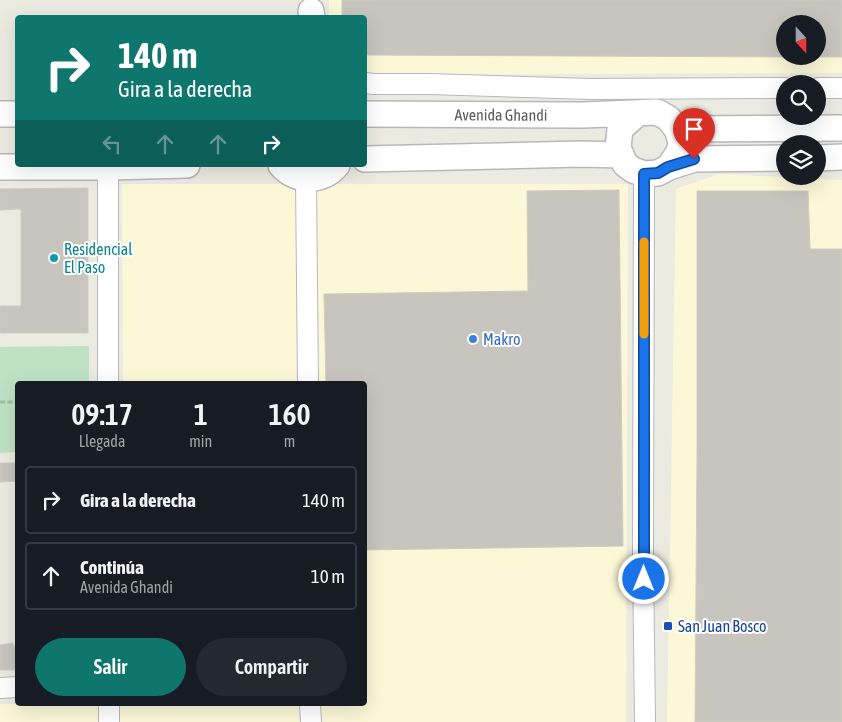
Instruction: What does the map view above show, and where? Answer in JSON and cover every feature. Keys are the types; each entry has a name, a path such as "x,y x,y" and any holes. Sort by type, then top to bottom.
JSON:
{"street":[{"path":"367,83 592,89 776,88"},
{"path":"826,88 842,88"},
{"name":"Avenida Ghandi","path":"371,111 583,116 638,113"},
{"path":"668,167 679,152 680,142 677,129 668,118 657,112 638,113 620,129 618,148 625,164 633,170 644,174 658,173 668,167 694,159 776,158"},
{"path":"0,114 15,114"},
{"path":"677,129 842,128"},
{"path":"367,159 571,154 621,155"},
{"path":"826,158 842,157"},
{"path":"0,167 15,167"},
{"path":"108,167 108,381"},
{"path":"283,167 291,174 306,179 326,174 336,167"},
{"path":"644,174 643,562 645,722"},
{"path":"306,179 308,381"},
{"path":"0,688 15,687"},
{"path":"109,706 109,722"},
{"path":"310,706 310,722"}],"path":[{"path":"0,402 15,402"}],"shaded area":[{"path":"329,0 842,0 842,73 370,75 367,74 367,15 329,15"},
{"path":"719,174 776,177 776,185 826,185 826,179 842,180 842,722 667,722 676,189"},
{"path":"122,184 628,184 626,722 0,722 0,704 15,704 15,706 367,706 367,381 123,381"}],"green space":[{"path":"89,346 89,381 15,381 15,452 0,453 0,347"}],"building":[{"path":"342,0 842,0 842,57 826,57 826,15 776,15 776,57 367,55 367,15 342,15"},
{"name":"Residencial El Paso","path":"88,188 88,333 0,333 0,306 21,306 21,209 0,210 0,189"},
{"name":"Makro","path":"619,190 623,546 367,550 367,381 326,381 324,294 528,291 527,191"},
{"path":"697,191 808,191 810,249 842,249 842,722 695,722"},
{"path":"0,463 15,463 15,481 0,482"},
{"path":"13,643 15,649 15,670 0,670 0,645"}],"slow traffic":[{"path":"644,242 644,334"}],"place":[{"name":"Residencial El Paso","path":"54,258"},
{"name":"Makro","path":"473,339"},
{"name":"San Juan Bosco","path":"668,626"}],"route":[{"path":"644,579 644,174 658,173 668,167 694,159"}]}
